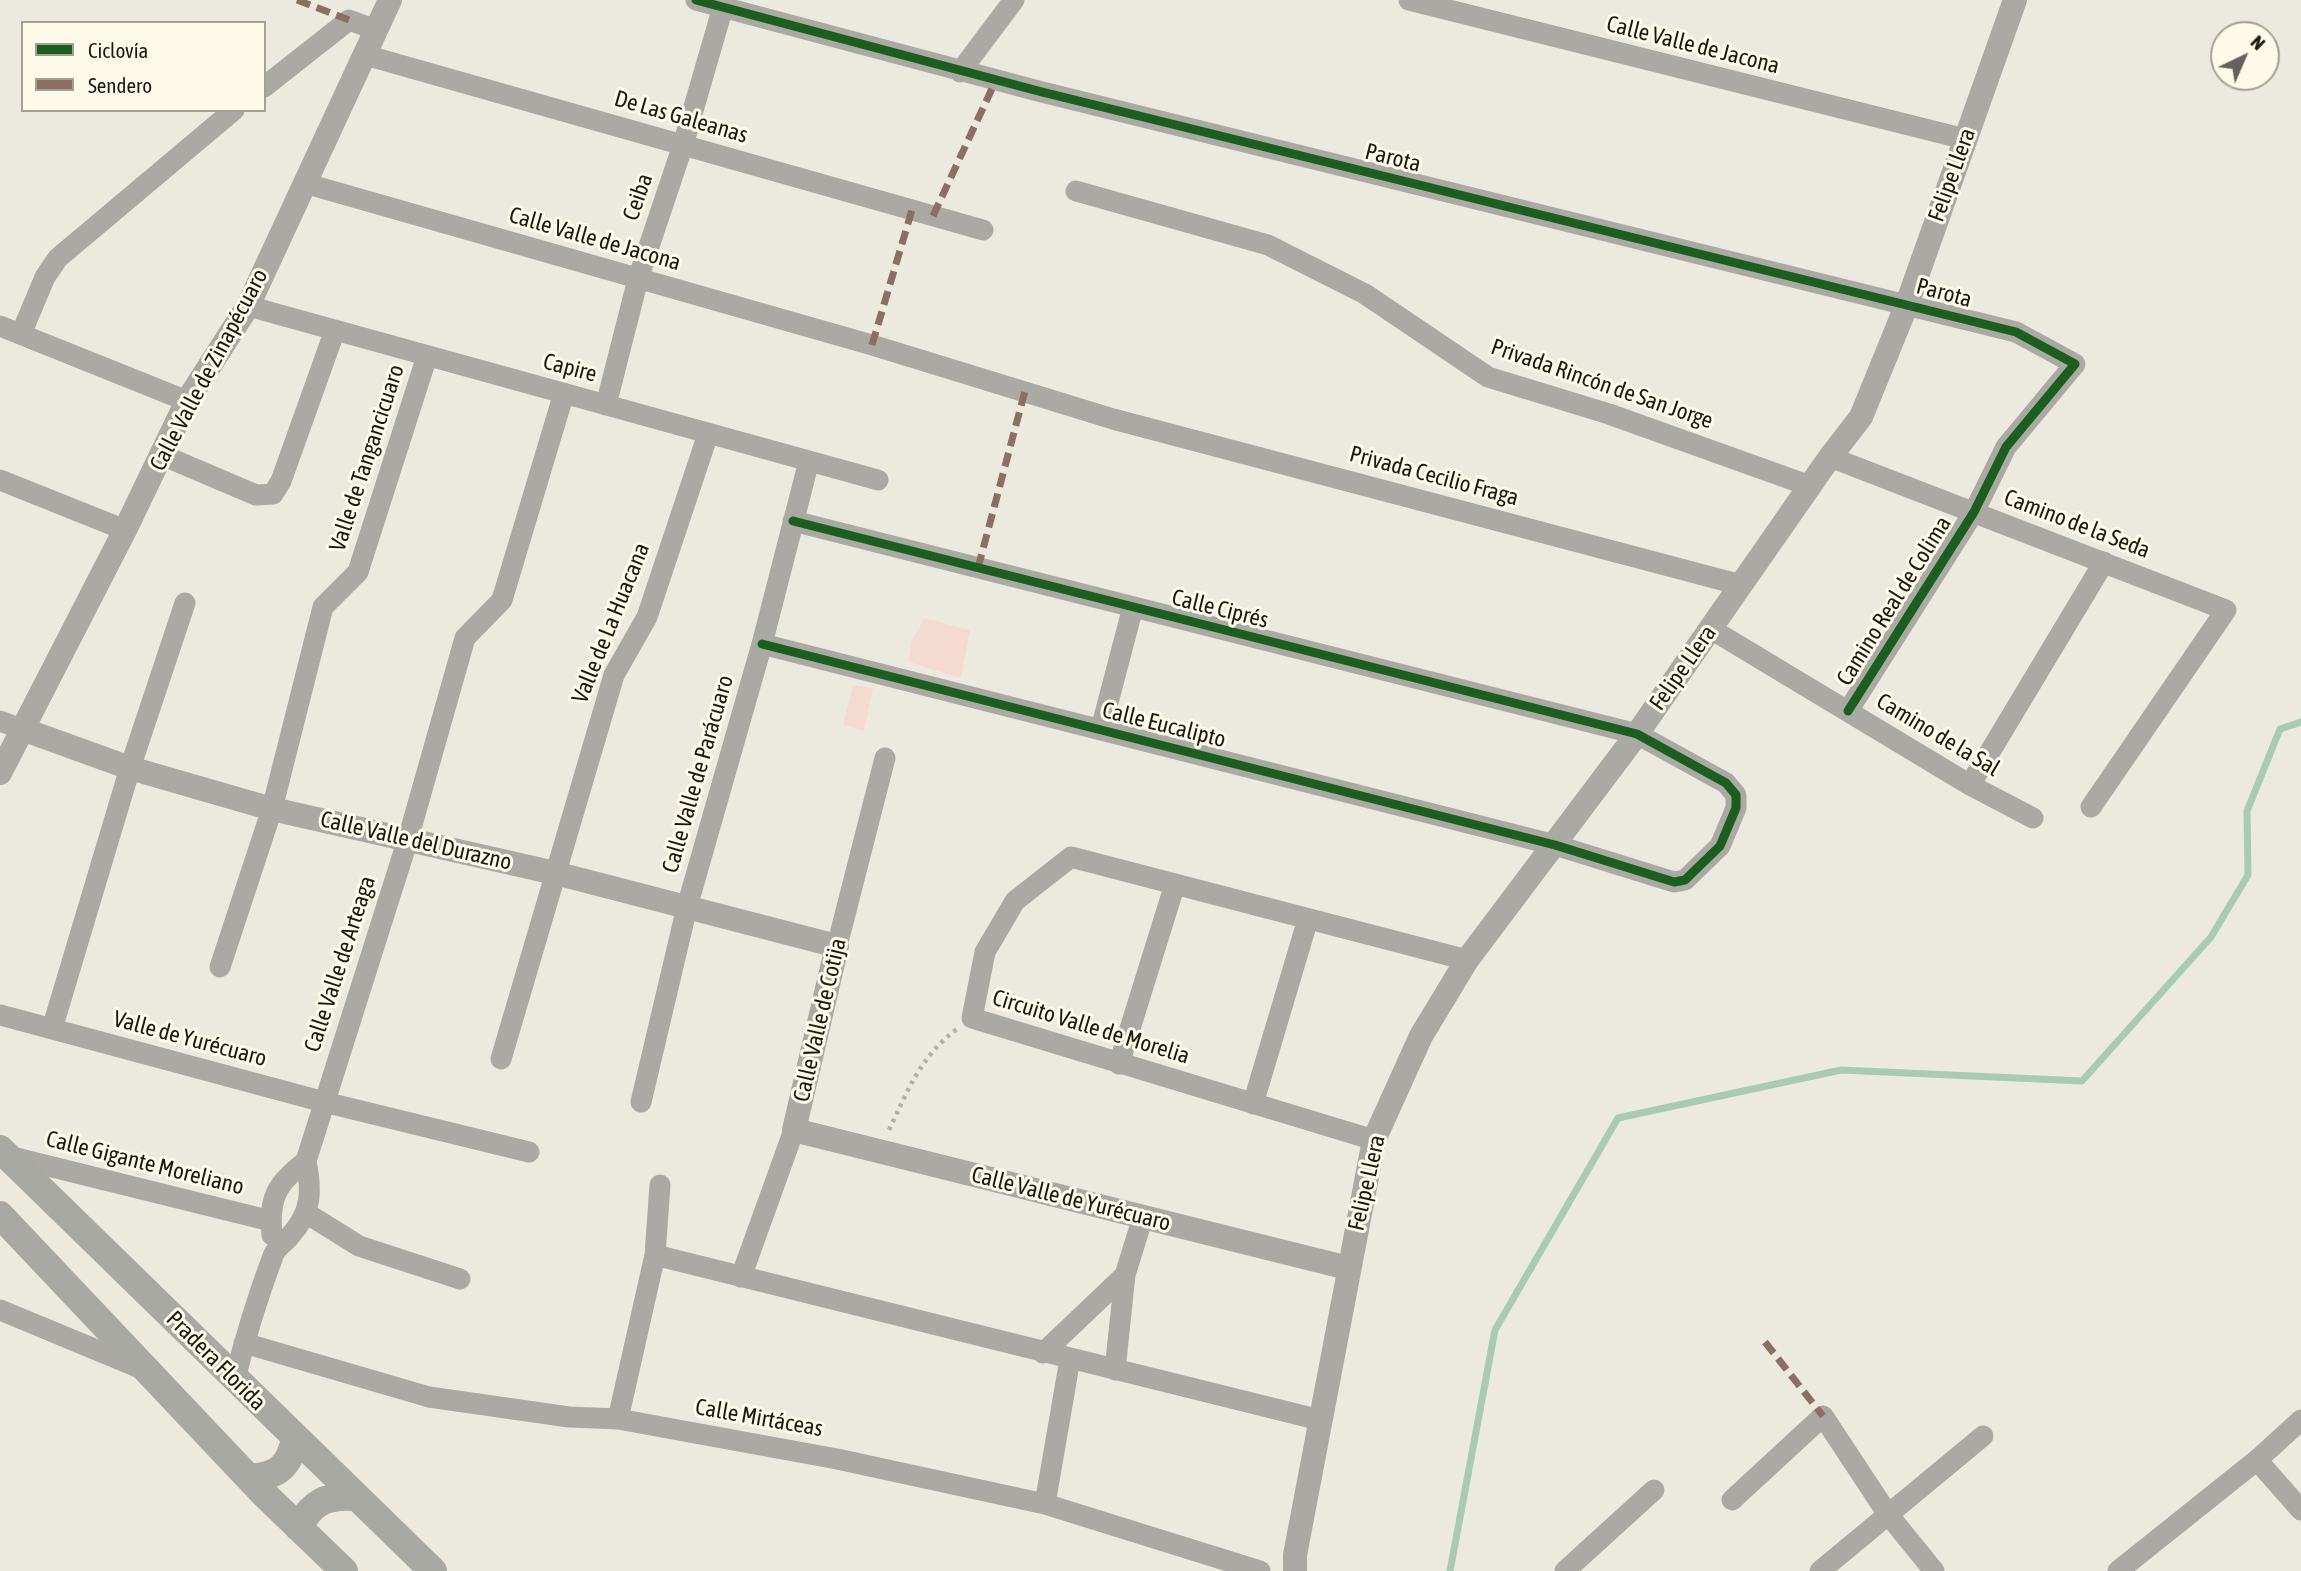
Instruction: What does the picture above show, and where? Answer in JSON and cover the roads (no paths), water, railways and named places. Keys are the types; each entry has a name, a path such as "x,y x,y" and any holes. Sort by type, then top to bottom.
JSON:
{"main road":[{"name":"Pradera Florida","path":"3,1152 433,1571"},
{"path":"0,1216 250,1478 344,1571"},
{"path":"250,1478 266,1477 281,1469 292,1456 296,1439"},
{"path":"298,1527 307,1512 321,1501 338,1496 355,1497"}],"street":[{"name":"Calle Valle de Zinapécuaro","path":"0,773 11,725 125,530 187,401 248,306 390,0"},
{"name":"Parota","path":"696,0 724,4 960,72 1907,303 2016,332 2075,365"},
{"path":"960,72 1014,0"},
{"name":"Calle Valle de Jacona","path":"1409,0 1965,139"},
{"name":"Felipe Llera","path":"1295,1571 1295,1555 1374,1140 1420,1036 1467,960 1637,734 1830,457 1861,417 1907,303 2015,0"},
{"name":"Ceiba","path":"606,405 638,279 683,145 724,4"},
{"path":"266,85 349,20 376,30"},
{"name":"De Las Galeanas","path":"365,55 983,230"},
{"path":"21,334 45,277 58,258 231,112"},
{"name":"Calle Valle de Jacona","path":"304,183 872,345 1113,419"},
{"name":"Privada Rincón de San Jorge","path":"1076,191 1268,244 1364,294 1488,377 1609,414 1810,486"},
{"name":"Capire","path":"248,306 878,480"},
{"path":"0,326 187,401"},
{"path":"162,455 256,495 273,494 281,481 335,330"},
{"name":"Valle de Tangancicuaro","path":"220,967 272,809 323,607 358,572 427,356"},
{"name":"Camino Real de Colima","path":"1847,711 1974,512 2006,447 2075,365"},
{"name":"Calle Valle de Arteaga","path":"306,1213 311,1186 306,1161 408,839 465,638 502,600 564,393"},
{"name":"Privada Cecilio Fraga","path":"1113,419 1741,584"},
{"name":"Valle de La Huacana","path":"501,1059 614,675 647,617 708,434"},
{"name":"Camino de la Seda","path":"1830,457 2226,610 2091,807"},
{"name":"Calle Valle de Parácuaro","path":"642,1102 687,907 762,644 809,461"},
{"path":"0,480 125,530"},
{"name":"Calle Ciprés","path":"793,521 1637,734 1726,783 1736,795 1736,808 1720,846 1685,880 1674,881 1555,845"},
{"path":"1970,785 2104,562"},
{"path":"52,1029 130,768 185,603"},
{"path":"1101,729 1133,607"},
{"name":"Camino de la Sal","path":"1711,629 1970,785 2032,818"},
{"name":"Calle Eucalipto","path":"762,644 1555,845"},
{"name":"Calle Valle del Durazno","path":"11,725 130,768 272,809 555,873 837,946"},
{"name":"Calle Valle de Cotija","path":"741,1277 794,1130 885,758"},
{"name":"Circuito Valle de Morelia","path":"1374,1140 972,1018 985,952 1015,901 1071,857 1467,960"},
{"path":"1119,1064 1175,884"},
{"path":"1253,1104 1308,919"},
{"name":"Valle de Yurécuaro","path":"0,1014 324,1102 529,1152"},
{"name":"Calle Valle de Yurécuaro","path":"794,1130 1348,1268"},
{"name":"Calle Gigante Moreliano","path":"3,1152 271,1221"},
{"path":"235,1379 274,1251 272,1200 285,1177 306,1161"},
{"path":"618,1419 655,1255 660,1185"},
{"path":"274,1251 291,1236 306,1213 359,1246 460,1279"},
{"path":"1115,1370 1125,1275 1143,1217"},
{"path":"655,1255 1320,1420"},
{"path":"1043,1353 1125,1275"},
{"path":"0,1310 147,1371"},
{"name":"Calle Mirtáceas","path":"244,1343 429,1397 569,1417 618,1419 837,1459 1045,1504 1260,1571"},
{"path":"1045,1504 1070,1360"},
{"path":"1732,1500 1824,1416 1887,1513 1934,1571"},
{"path":"2118,1571 2257,1460 2301,1420"},
{"path":"1820,1571 1983,1436"},
{"path":"2257,1460 2301,1510"},
{"path":"1565,1571 1654,1490"}],"waterway":[{"path":"1450,1571 1495,1330 1618,1118 1841,1070 2082,1081 2211,937 2248,875 2247,811 2280,729 2301,722"}]}
